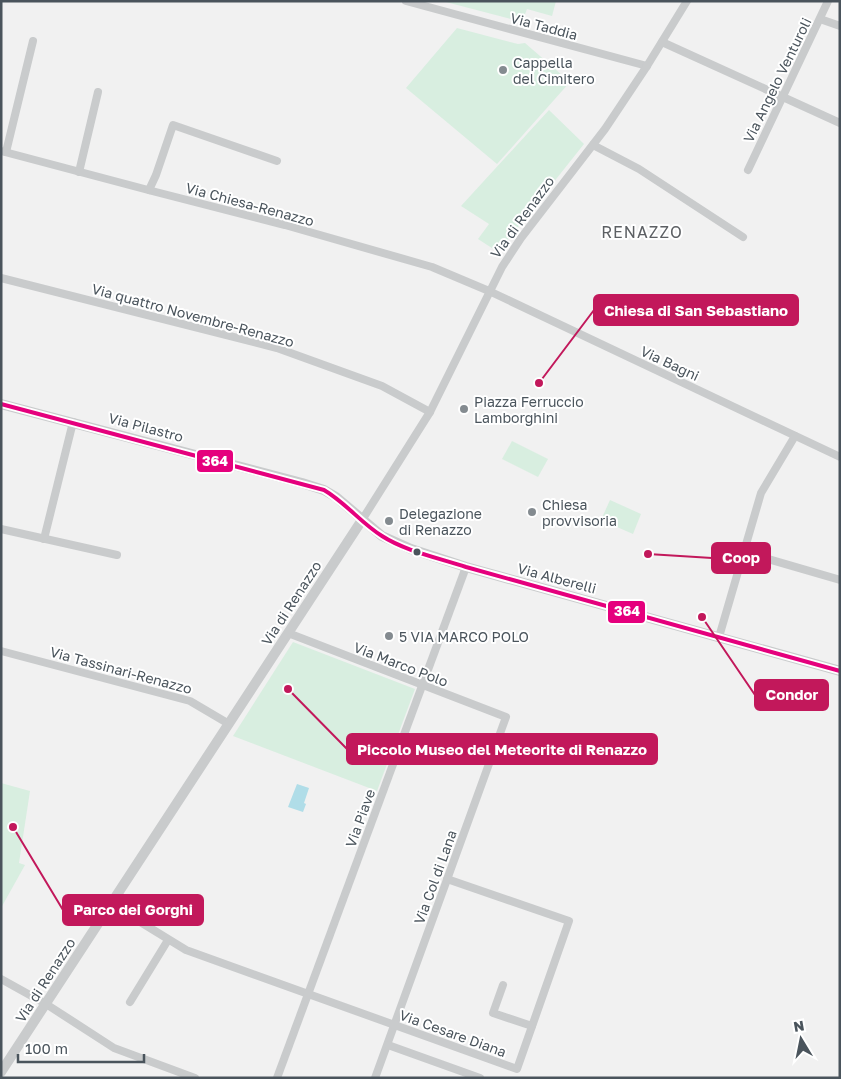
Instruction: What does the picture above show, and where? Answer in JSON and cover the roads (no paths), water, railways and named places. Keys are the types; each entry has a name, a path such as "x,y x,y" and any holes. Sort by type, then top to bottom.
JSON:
{"street":[{"name":"Via Taddia","path":"406,1 647,66"},
{"name":"Via di Renazzo","path":"1,1072 288,634 430,412 490,291 520,238 593,145 647,66 687,1"},
{"name":"Via Angelo Venturoli","path":"748,170 828,1"},
{"path":"820,18 840,26"},
{"path":"4,151 33,40"},
{"path":"662,42 840,123"},
{"path":"79,172 98,92"},
{"path":"148,190 156,175 173,125 277,161"},
{"path":"593,145 639,169 743,237"},
{"name":"Via Chiesa-Renazzo","path":"4,151 285,225 432,267 490,291"},
{"name":"Via quattro Novembre-Renazzo","path":"1,278 278,348 382,386 430,412"},
{"name":"Via Bagni","path":"490,291 840,458"},
{"name":"Via Pilastro","path":"1,404 324,490 346,505 362,520"},
{"path":"44,539 73,422"},
{"path":"719,637 761,493 795,436"},
{"name":"Via Alberelli","path":"362,520 382,536 410,549 466,568 840,671"},
{"path":"1,528 117,555"},
{"path":"744,552 840,580"},
{"name":"Via Piave","path":"277,1078 466,568"},
{"name":"Via Marco Polo","path":"288,634 506,718"},
{"name":"Via Tassinari-Renazzo","path":"1,651 190,701 229,724"},
{"name":"Via Col di Lana","path":"375,1078 506,718"},
{"name":"Via Cesare Diana","path":"111,904 186,950 517,1069 569,921 447,879"},
{"path":"130,1002 168,940"},
{"path":"1,978 46,1004 114,1048 195,1078"},
{"path":"503,985 493,1012 532,1026"},
{"path":"388,1045 480,1078"}],"water":[{"path":"297,784 309,788 303,812 288,807"}],"place":[{"name":"Cappella del Cimitero","path":"503,70"},
{"name":"Chiesa di San Sebastiano","path":"539,383"},
{"name":"Piazza Ferruccio Lamborghini","path":"464,409"},
{"name":"Chiesa provvisoria","path":"532,512"},
{"name":"Delegazione di Renazzo","path":"389,521"},
{"name":"Coop","path":"648,554"},
{"name":"Condor","path":"702,617"},
{"name":"5 VIA MARCO POLO","path":"389,636"},
{"name":"Piccolo Museo del Meteorite di Renazzo","path":"288,689"},
{"name":"Parco dei Gorghi","path":"13,827"}],"district":[{"name":"RENAZZO","path":"642,232"}]}
